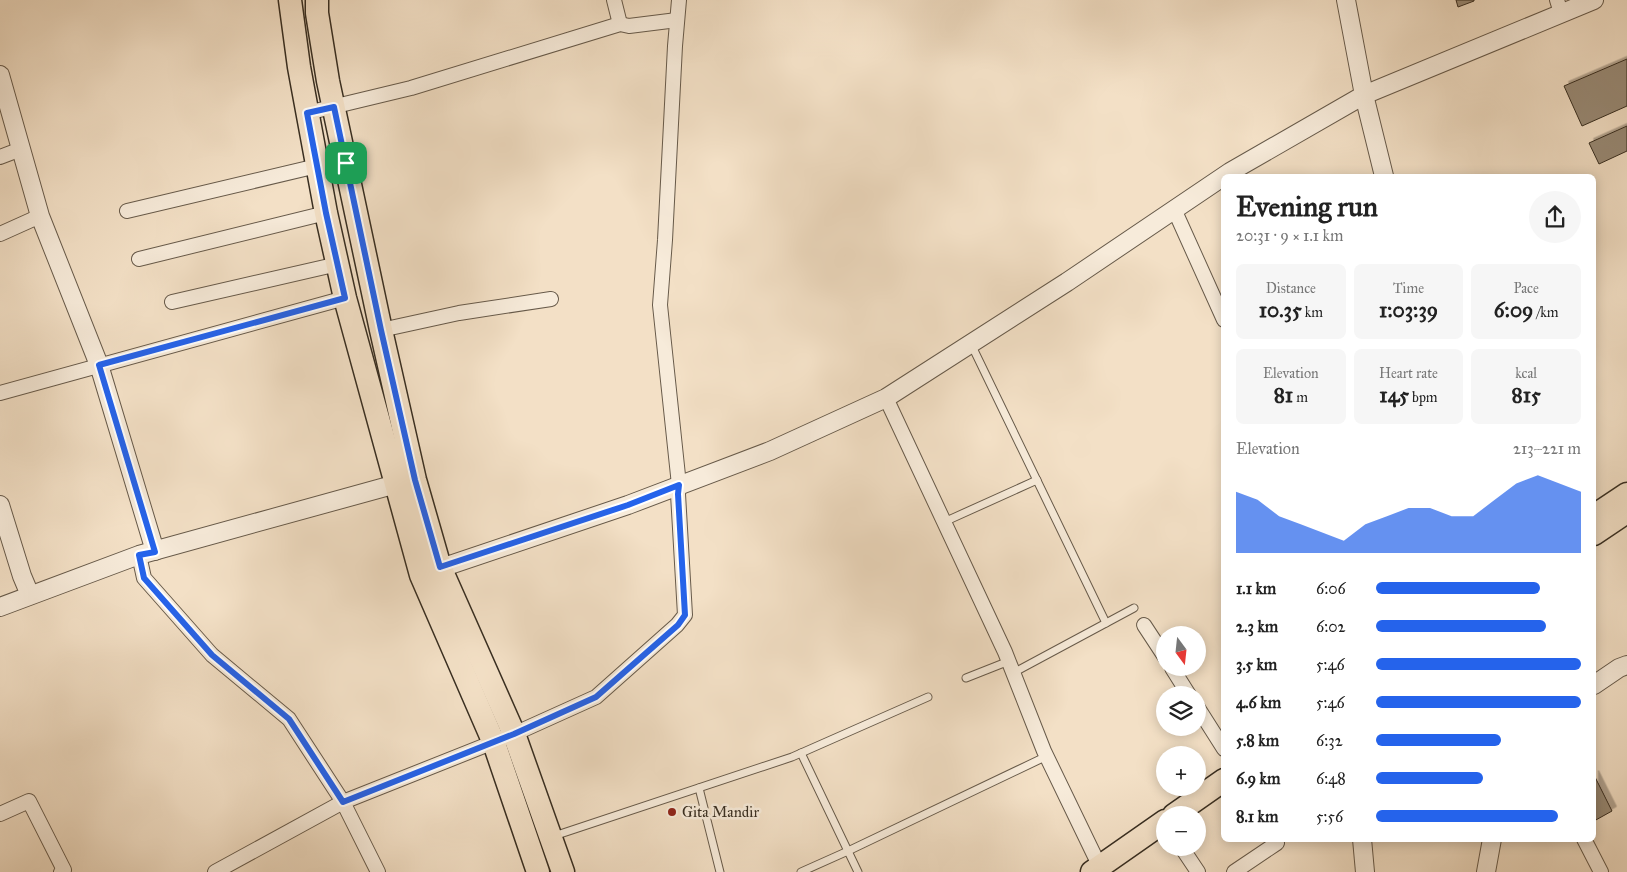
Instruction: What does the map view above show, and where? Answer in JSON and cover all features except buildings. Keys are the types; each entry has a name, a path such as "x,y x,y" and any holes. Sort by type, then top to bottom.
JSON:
{"main road":[{"path":"290,0 307,113 326,213 345,298 406,482 430,571 494,743 538,872"},
{"path":"317,0 317,13 328,81 381,330 406,482"},
{"path":"1596,515 1627,494"},
{"path":"1596,533 1627,511"},
{"path":"430,571 514,734 563,872"},
{"path":"1187,806 1221,782"},
{"path":"1206,810 1221,800"},
{"path":"1103,870 1156,828"},
{"path":"1103,870 1156,844"}],"street":[{"path":"614,0 620,24"},
{"path":"215,872 343,802 494,743 596,697 678,625 685,615 679,485 660,305 679,0"},
{"path":"1346,0 1364,95 1384,174"},
{"path":"1227,174 1364,95 1559,7 1594,0"},
{"path":"307,113 411,88 620,24 629,26 677,20"},
{"path":"0,75 5,114 21,148 40,216 99,365 147,553 144,578 212,655 289,719 343,802 378,872"},
{"path":"0,157 21,148"},
{"path":"127,211 317,166"},
{"path":"430,571 628,505 770,451 886,398 1068,282 1221,178"},
{"path":"1174,209 1221,313"},
{"path":"139,258 326,213"},
{"path":"0,234 40,216"},
{"path":"172,302 338,264"},
{"path":"0,392 345,298"},
{"path":"381,330 459,313 551,299"},
{"path":"886,398 1011,667 1047,756 1103,870"},
{"path":"0,607 147,553 406,482"},
{"path":"0,505 22,576 30,595"},
{"path":"1144,624 1156,643"},
{"path":"1596,684 1627,665"},
{"path":"1206,721 1221,744"},
{"path":"0,814 29,801 64,870 61,872"},
{"path":"1362,842 1365,872"},
{"path":"1486,872 1491,842"},
{"path":"1586,842 1602,872"},
{"path":"1234,872 1277,843"},
{"path":"1187,856 1198,872"}],"lane":[{"path":"971,344 1106,622"},
{"path":"944,522 1037,480"},
{"path":"966,678 1011,667 1134,608"},
{"path":"551,837 801,753 928,697"},
{"path":"801,753 858,872"},
{"path":"801,872 1047,756"},
{"path":"699,788 720,872"}],"place":[{"name":"Gita Mandir","path":"672,812"}],"route":[{"path":"334,107 346,163 415,480 440,567 628,505 679,485 685,615 678,625 596,697 514,734 343,802 289,719 212,655 144,578 139,555 155,552 99,365 345,298 326,213 307,113 334,107"}]}
